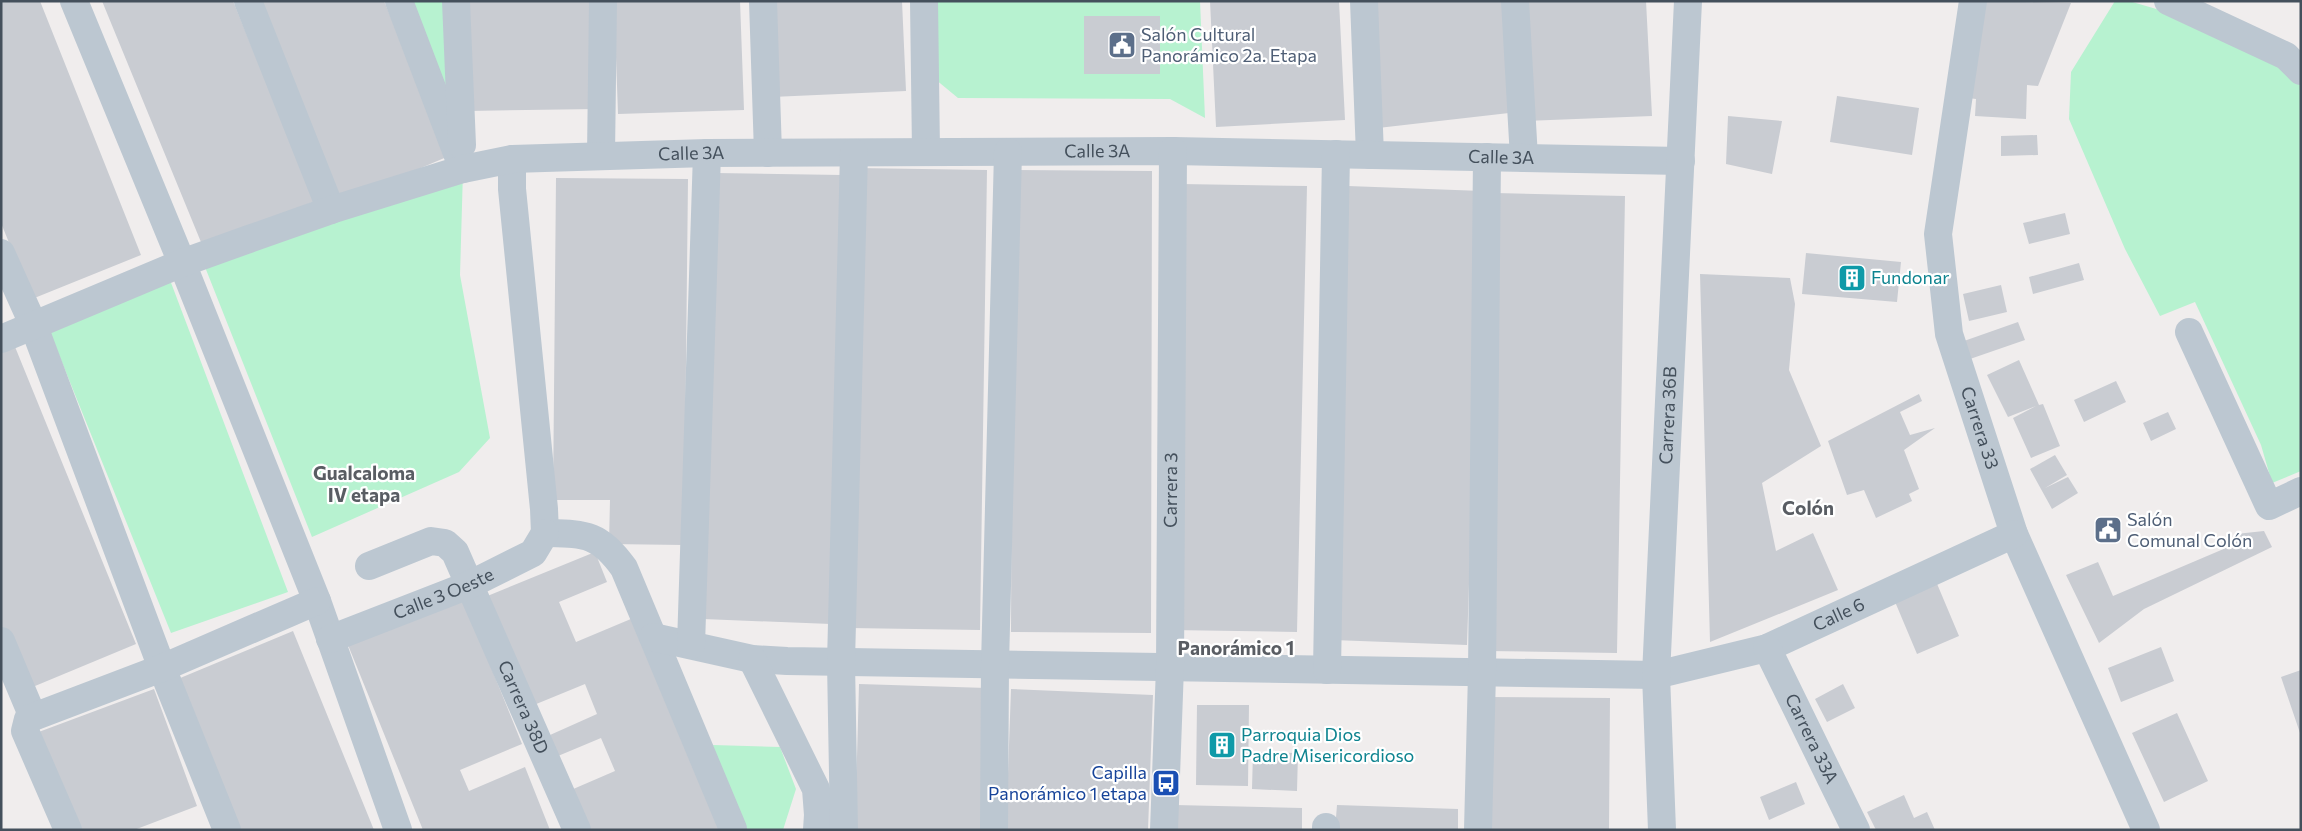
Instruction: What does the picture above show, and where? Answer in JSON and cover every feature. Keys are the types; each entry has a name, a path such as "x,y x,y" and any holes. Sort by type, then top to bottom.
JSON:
{"street":[{"path":"74,1 182,263 317,601 398,830"},
{"path":"248,1 331,210"},
{"path":"399,1 463,169"},
{"path":"456,1 463,169"},
{"path":"601,155 603,1"},
{"path":"763,1 768,153"},
{"path":"924,1 926,152"},
{"path":"1364,1 1370,155"},
{"path":"1515,1 1524,158"},
{"name":"Carrera 36B","path":"1662,830 1656,675 1688,1"},
{"name":"Carrera 33","path":"1973,1 1938,234 1949,334 2014,534 2146,830"},
{"path":"2168,1 2286,56 2301,71"},
{"name":"Calle 3A","path":"1,339 182,263 331,210 463,169 512,159 707,153 1173,151 1681,161"},
{"name":"Carrera 3","path":"1164,830 1170,668 1173,151"},
{"path":"844,830 841,662 854,152"},
{"path":"994,830 995,665 1008,152"},
{"path":"691,645 707,153"},
{"path":"1327,670 1336,154"},
{"path":"1478,830 1482,672 1487,157"},
{"path":"512,159 512,189 545,533 584,534 602,544 615,555 624,568 733,829"},
{"path":"1,253 33,324 162,668 227,830"},
{"path":"2189,332 2269,506 2301,491"},
{"name":"Calle 3 Oeste","path":"330,639 468,586 533,553 545,533"},
{"name":"Calle 6","path":"653,637 752,659 995,665 1656,675 1767,648 2014,534"},
{"name":"Carrera 38D","path":"370,566 431,541 445,542 455,552 468,586 576,830"},
{"path":"68,830 25,731 25,724 33,717 162,668 317,601"},
{"path":"1,641 33,717"},
{"name":"Carrera 33A","path":"1767,648 1856,830"},
{"path":"752,659 816,790 817,830"}],"green space":[{"path":"410,1 450,1 454,113"},
{"path":"933,1 1200,1 1205,118 1170,99 958,98 935,79"},
{"path":"2115,1 2129,1 2170,13 2275,61 2301,84 2301,471 2272,483 2261,445 2195,302 2160,316 2125,249 2069,119 2071,72"},
{"path":"463,171 460,275 490,438 459,472 312,537 205,267"},
{"path":"170,280 288,592 171,633 49,330"},
{"path":"713,745 780,747 796,789 783,830 734,830"}],"building":[{"path":"1,1 40,1 141,255 32,299 1,223"},
{"path":"102,1 233,1 315,201 203,247"},
{"path":"257,1 384,1 449,156 341,202"},
{"path":"465,1 595,1 597,109 467,111"},
{"path":"614,1 740,1 744,110 618,114"},
{"path":"768,1 902,1 906,91 772,97"},
{"path":"1210,1 1339,1 1345,120 1216,127"},
{"path":"1372,1 1504,1 1509,113 1378,128"},
{"path":"1520,1 1646,1 1652,116 1525,121"},
{"path":"1986,1 2071,3 2038,86 2027,85 2026,119 1975,116 1976,99 1968,98 1969,80"},
{"name":"Salón Cultural Panorámico 2a. Etapa","path":"1084,16 1160,16 1160,74 1084,74"},
{"path":"1837,96 1919,108 1912,155 1830,142"},
{"path":"1728,116 1782,121 1772,174 1726,164"},
{"path":"2037,135 2038,155 2001,156 2001,136"},
{"path":"857,168 987,170 980,630 850,628"},
{"path":"1013,170 1152,171 1151,633 1011,632"},
{"path":"715,173 842,175 831,624 703,619"},
{"path":"556,178 688,179 684,545 609,544 610,500 553,500"},
{"path":"1181,184 1307,186 1297,632 1170,630"},
{"path":"1348,186 1482,191 1467,645 1333,640"},
{"path":"1495,193 1625,196 1617,653 1487,651"},
{"path":"2065,213 2070,234 2029,244 2023,223"},
{"name":"Fundonar","path":"1806,253 1901,262 1897,302 1802,294"},
{"path":"2079,263 2084,280 2033,294 2029,277"},
{"path":"1700,274 1790,278 1795,304 1789,370 1821,446 1762,483 1776,551 1813,533 1838,590 1710,642"},
{"path":"2001,285 2007,312 1969,321 1963,294"},
{"path":"2018,322 2025,340 1970,359 1964,341"},
{"path":"11,337 136,644 23,691 1,636 1,342"},
{"path":"2019,360 2039,405 2043,404 2060,446 2031,458 2013,418 2036,406 2008,417 1987,375"},
{"path":"2116,381 2126,402 2084,422 2074,400"},
{"path":"1919,394 1922,401 1900,412 1910,435 1935,428 1904,450 1919,489 1909,494 1912,501 1876,518 1864,490 1847,495 1828,441"},
{"path":"2168,412 2176,429 2151,441 2143,423"},
{"path":"2055,455 2067,475 2045,488 2068,477 2078,493 2052,509 2030,469"},
{"path":"2264,531 2272,547 2144,609 2099,643 2066,575 2098,562 2113,596 2233,545 2236,534"},
{"path":"595,552 607,582 559,602 576,642 638,616 728,830 579,830 564,793 615,771 601,738 558,756 550,735 597,714 585,684 529,707 485,597"},
{"path":"1935,579 1959,636 1917,654 1893,597"},
{"path":"463,598 522,744 460,770 469,791 525,767 550,830 423,830 348,645"},
{"path":"293,631 374,830 233,830 173,681"},
{"path":"2161,647 2174,681 2121,702 2108,668"},
{"path":"2301,670 2301,733 2300,733 2281,677"},
{"path":"859,684 987,688 984,830 855,830"},
{"path":"1843,684 1855,708 1827,722 1815,699"},
{"path":"154,689 197,806 134,830 72,830 36,733"},
{"path":"1011,689 1153,695 1148,830 1006,830"},
{"path":"1486,697 1610,698 1609,830 1485,830"},
{"name":"Parroquia Dios Padre Misericordioso","path":"1197,705 1249,705 1248,786 1196,785"},
{"path":"2177,713 2208,781 2164,802 2132,733"},
{"path":"1253,752 1298,753 1297,791 1252,789"},
{"path":"1796,782 1805,804 1769,820 1760,797"},
{"path":"1904,795 1914,818 1927,812 1935,830 1876,830 1867,812"},
{"path":"1175,805 1302,808 1302,830 1175,830"},
{"path":"1337,805 1458,809 1458,830 1335,830"}],"place":[{"name":"Salón Cultural Panorámico 2a. Etapa","path":"1122,45"},
{"name":"Fundonar","path":"1852,278"},
{"name":"Salón Comunal Colón","path":"2108,530"},
{"name":"Parroquia Dios Padre Misericordioso","path":"1222,745"},
{"name":"Capilla Panorámico 1 etapa","path":"1166,783"}],"district":[{"name":"Gualcaloma IV etapa","path":"364,484"},
{"name":"Colón","path":"1808,508"},
{"name":"Panorámico 1","path":"1236,648"}]}
